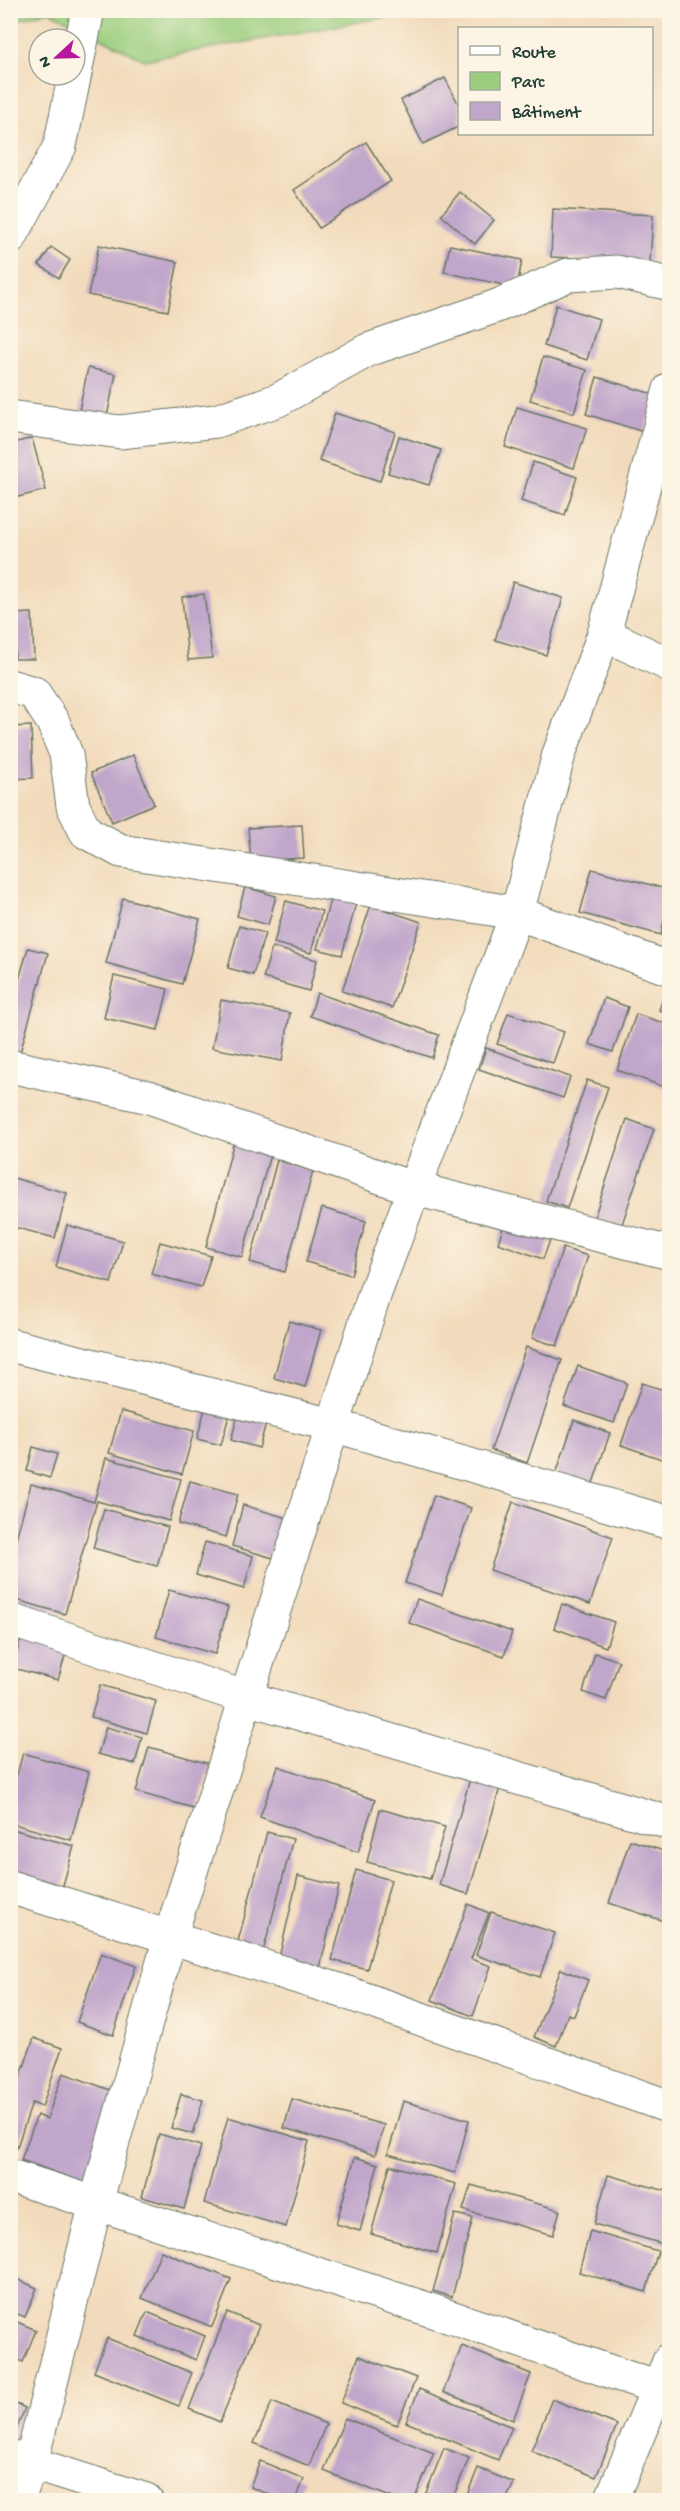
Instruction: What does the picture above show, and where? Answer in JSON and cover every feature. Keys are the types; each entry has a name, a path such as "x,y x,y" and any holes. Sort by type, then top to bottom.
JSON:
{"street":[{"path":"10,238 60,146 88,10"},
{"path":"10,417 120,432 216,421 278,400 368,350 497,306 568,275 617,272 669,284"},
{"path":"18,2500 21,2460 170,1937 375,1293 517,914 559,754 604,634 669,389"},
{"path":"604,634 669,665"},
{"path":"10,686 34,693 53,722 66,754 74,806 86,832 121,851 517,914 669,969"},
{"path":"10,1066 149,1097 415,1190 669,1253"},
{"path":"10,1345 332,1425 669,1523"},
{"path":"10,1620 247,1698 669,1823"},
{"path":"10,1887 342,1991 669,2107"},
{"path":"10,2176 422,2307 664,2391"},
{"path":"612,2500 664,2391 669,2359"},
{"path":"21,2460 146,2500"}],"green space":[{"path":"11,10 421,11 144,60 87,31 87,27 80,27 49,11 11,22"}],"building":[{"path":"445,78 458,103 458,127 423,144 401,100"},
{"path":"366,142 391,181 319,228 294,190"},
{"path":"460,192 494,220 475,244 441,215"},
{"path":"553,209 653,215 650,262 551,257"},
{"path":"99,245 178,262 168,311 88,295"},
{"path":"450,245 522,260 517,288 444,272"},
{"path":"51,247 70,260 59,278 39,265"},
{"path":"556,305 599,319 587,360 544,346"},
{"path":"543,357 587,370 574,413 530,400"},
{"path":"88,368 116,374 107,416 79,410"},
{"path":"597,377 656,395 644,432 586,414"},
{"path":"517,407 587,428 574,468 505,447"},
{"path":"335,413 395,432 380,481 319,461"},
{"path":"399,436 441,450 429,485 388,473"},
{"path":"32,438 46,490 10,499 10,444"},
{"path":"533,462 577,477 565,515 521,501"},
{"path":"513,582 563,598 546,655 495,640"},
{"path":"204,594 212,658 188,660 182,597"},
{"path":"32,613 34,659 15,659 13,614"},
{"path":"31,726 33,778 10,779 10,727"},
{"path":"133,755 154,804 112,822 91,773"},
{"path":"302,825 304,858 251,861 248,828"},
{"path":"592,869 670,890 661,935 580,913"},
{"path":"245,887 276,896 268,925 237,916"},
{"path":"332,893 357,900 342,955 317,949"},
{"path":"123,898 200,919 182,984 106,963"},
{"path":"286,901 322,911 311,953 274,943"},
{"path":"371,905 421,922 392,1008 342,991"},
{"path":"239,926 265,933 253,975 228,968"},
{"path":"272,947 317,960 309,991 263,978"},
{"path":"28,948 48,953 20,1053 10,1051 10,1011"},
{"path":"114,976 168,989 158,1030 104,1018"},
{"path":"670,980 670,1013 659,1010"},
{"path":"317,993 439,1035 432,1058 310,1016"},
{"path":"604,998 628,1007 613,1052 589,1044"},
{"path":"221,1000 290,1013 282,1061 212,1048"},
{"path":"508,1013 564,1032 553,1063 497,1044"},
{"path":"636,1014 670,1025 670,1089 617,1070"},
{"path":"486,1048 570,1077 563,1098 479,1069"},
{"path":"587,1080 608,1087 567,1208 546,1201"},
{"path":"627,1119 654,1129 621,1227 594,1218"},
{"path":"234,1141 271,1151 242,1257 206,1247"},
{"path":"277,1160 313,1171 285,1272 250,1262"},
{"path":"10,1177 67,1193 55,1238 10,1226"},
{"path":"670,1194 670,1213 663,1211"},
{"path":"322,1208 366,1221 351,1275 306,1262"},
{"path":"506,1218 552,1235 543,1259 498,1243"},
{"path":"67,1225 123,1241 111,1283 56,1267"},
{"path":"160,1242 211,1256 201,1287 151,1274"},
{"path":"563,1248 588,1256 557,1346 532,1338"},
{"path":"289,1321 321,1330 305,1387 274,1378"},
{"path":"526,1347 562,1360 527,1463 491,1450"},
{"path":"578,1366 627,1383 614,1423 564,1406"},
{"path":"642,1383 670,1392 670,1462 621,1445"},
{"path":"205,1409 229,1416 221,1445 197,1439"},
{"path":"121,1411 194,1431 182,1474 109,1453"},
{"path":"238,1415 266,1423 259,1448 231,1440"},
{"path":"574,1420 610,1433 592,1486 556,1474"},
{"path":"33,1447 57,1454 50,1478 27,1471"},
{"path":"106,1458 181,1479 169,1521 97,1501 65,1614 10,1598 10,1560 31,1484 94,1502"},
{"path":"190,1481 238,1494 226,1537 178,1524"},
{"path":"434,1495 471,1508 442,1595 405,1583"},
{"path":"513,1502 613,1537 590,1604 490,1570"},
{"path":"243,1505 291,1519 280,1560 232,1546"},
{"path":"104,1509 168,1527 157,1566 93,1548"},
{"path":"205,1542 253,1556 244,1589 196,1575"},
{"path":"169,1590 228,1607 215,1654 156,1637"},
{"path":"417,1599 512,1632 504,1656 409,1623"},
{"path":"562,1604 614,1622 606,1647 554,1628"},
{"path":"21,1636 67,1649 58,1680 13,1668"},
{"path":"595,1653 619,1661 606,1700 583,1692"},
{"path":"100,1685 156,1701 147,1733 91,1717"},
{"path":"106,1727 142,1737 135,1764 98,1754"},
{"path":"149,1747 210,1764 197,1809 136,1792"},
{"path":"23,1753 89,1772 71,1840 10,1823 10,1800"},
{"path":"278,1766 375,1800 358,1852 260,1817"},
{"path":"470,1779 500,1788 468,1894 439,1885"},
{"path":"380,1809 445,1827 430,1879 367,1862"},
{"path":"12,1829 74,1846 60,1896 10,1882"},
{"path":"267,1832 293,1839 263,1952 237,1945"},
{"path":"630,1840 670,1853 670,1923 609,1903"},
{"path":"356,1870 391,1880 367,1969 332,1960"},
{"path":"298,1876 339,1886 320,1968 279,1958"},
{"path":"468,1904 489,1913 471,1959 491,1966 473,2016 432,2000"},
{"path":"491,1912 555,1933 540,1977 476,1955"},
{"path":"101,1953 136,1966 113,2035 77,2022"},
{"path":"561,1969 588,1980 574,2016 568,2014 556,2046 534,2037"},
{"path":"34,2038 62,2048 42,2107 32,2103 14,2156 10,2154 10,2071 21,2075"},
{"path":"63,2073 116,2092 85,2183 21,2160 37,2115 47,2119"},
{"path":"181,2094 203,2100 193,2134 171,2128"},
{"path":"292,2099 384,2125 375,2155 284,2128"},
{"path":"403,2101 469,2120 455,2173 388,2154"},
{"path":"228,2117 309,2141 286,2227 204,2203"},
{"path":"159,2134 201,2146 184,2209 142,2197"},
{"path":"355,2157 378,2164 360,2231 336,2224"},
{"path":"390,2165 456,2184 437,2253 371,2234"},
{"path":"608,2175 670,2192 670,2246 594,2224"},
{"path":"471,2185 560,2210 553,2235 463,2210"},
{"path":"455,2214 473,2218 452,2297 433,2291"},
{"path":"590,2231 658,2251 646,2292 579,2272"},
{"path":"161,2251 231,2279 212,2327 142,2298"},
{"path":"10,2276 37,2288 25,2317 10,2311"},
{"path":"147,2312 205,2336 196,2360 137,2336"},
{"path":"227,2312 259,2325 220,2422 189,2409"},
{"path":"10,2319 36,2330 23,2362 10,2356"},
{"path":"107,2338 192,2373 179,2406 94,2372"},
{"path":"462,2346 531,2374 513,2420 443,2392"},
{"path":"359,2356 416,2378 397,2425 341,2403"},
{"path":"419,2389 512,2427 498,2460 406,2422"},
{"path":"552,2399 617,2425 596,2477 531,2451"},
{"path":"10,2401 25,2408 11,2443 10,2443"},
{"path":"272,2402 326,2424 309,2466 254,2443"},
{"path":"345,2418 434,2453 414,2500 398,2500 324,2471"},
{"path":"444,2448 469,2458 452,2500 423,2500"},
{"path":"260,2461 304,2479 296,2500 282,2500 250,2487"},
{"path":"478,2468 514,2483 506,2500 465,2500"}]}
